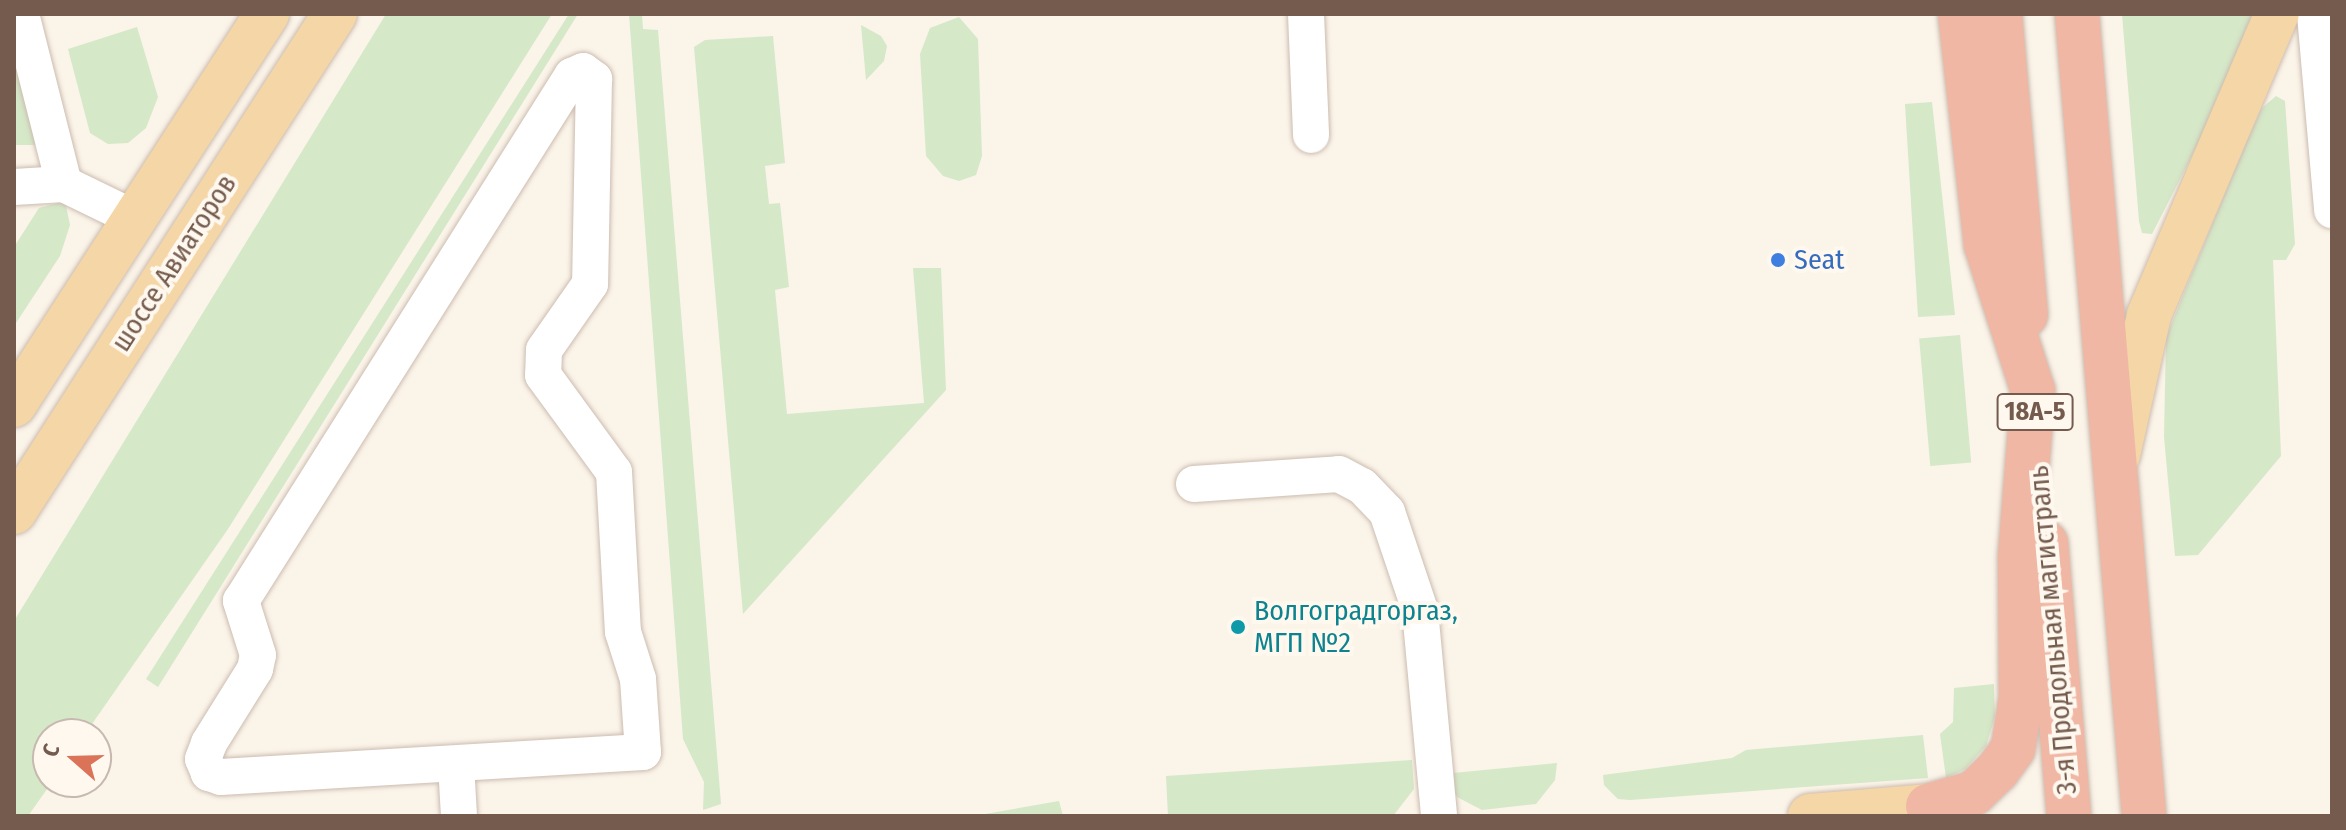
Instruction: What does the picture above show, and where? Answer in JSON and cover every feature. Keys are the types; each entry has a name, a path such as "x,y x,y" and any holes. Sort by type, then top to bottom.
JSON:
{"highway":[{"path":"1928,806 1974,793 2013,749 2021,698 2020,557 2033,391 1986,245 1960,14"},
{"name":"3-я Продольная магистраль","path":"2000,14 2069,816"},
{"name":"18А-5","path":"2077,14 2117,458 2144,816"},
{"path":"1928,806 1999,816"}],"main road":[{"name":"шоссе Авиаторов","path":"14,405 267,14"},
{"name":"шоссе Авиаторов","path":"14,512 335,14"},
{"path":"2117,458 2149,315 2277,14"},
{"path":"1810,816 1928,806"}],"street":[{"path":"21,14 64,184"},
{"path":"1306,14 1311,135"},
{"path":"2315,14 2332,210"},
{"path":"583,71 594,79 590,284 544,350 543,375 614,472 623,632 638,679 643,752 456,764 221,777 209,773 203,759 255,669 258,655 241,601 572,76 583,71"},
{"path":"14,187 64,184 136,219"},
{"path":"1194,484 1339,474 1362,486 1387,512 1420,610 1439,816"},
{"path":"456,764 459,816"}],"green space":[{"path":"386,14 552,14 228,529 96,718 32,718 32,798 41,798 28,816 14,816 14,621"},
{"path":"569,14 578,14 158,687 146,679"},
{"path":"629,14 642,14 643,29 658,30 721,804 703,810 704,782 683,739"},
{"path":"2122,14 2257,14 2245,52 2152,234 2142,233 2139,221"},
{"path":"959,17 978,39 982,156 976,175 959,181 943,176 926,156 920,54 930,28"},
{"path":"861,25 881,36 887,46 884,61 866,80"},
{"path":"137,27 158,97 146,128 128,143 108,144 90,133 68,49"},
{"path":"773,36 785,163 765,166 769,204 780,203 789,287 775,290 787,414 924,403 913,268 941,268 946,390 743,614 694,47 705,40"},
{"path":"14,38 39,145 14,145"},
{"path":"2276,96 2285,101 2295,244 2286,260 2273,260 2281,456 2198,555 2175,556 2164,437 2166,337 2246,142 2262,108"},
{"path":"1932,102 1955,315 1918,317 1905,104"},
{"path":"65,201 70,225 60,256 14,326 14,247 39,208"},
{"path":"1960,335 1971,463 1930,466 1919,339"},
{"path":"1994,684 1995,717 1986,746 1965,769 1946,778 1940,734 1953,722 1954,688"},
{"path":"1923,735 1928,778 1630,800 1618,799 1604,785 1603,775 1732,758 1746,750"},
{"path":"1412,760 1414,789 1393,816 1168,816 1166,776"},
{"path":"1557,763 1555,780 1536,804 1482,810 1457,797 1452,787 1453,773"},
{"path":"1059,801 1063,816 974,816"}],"place":[{"name":"Seat","path":"1778,260"},
{"name":"Волгоградгоргаз, МГП №2","path":"1238,627"}]}
